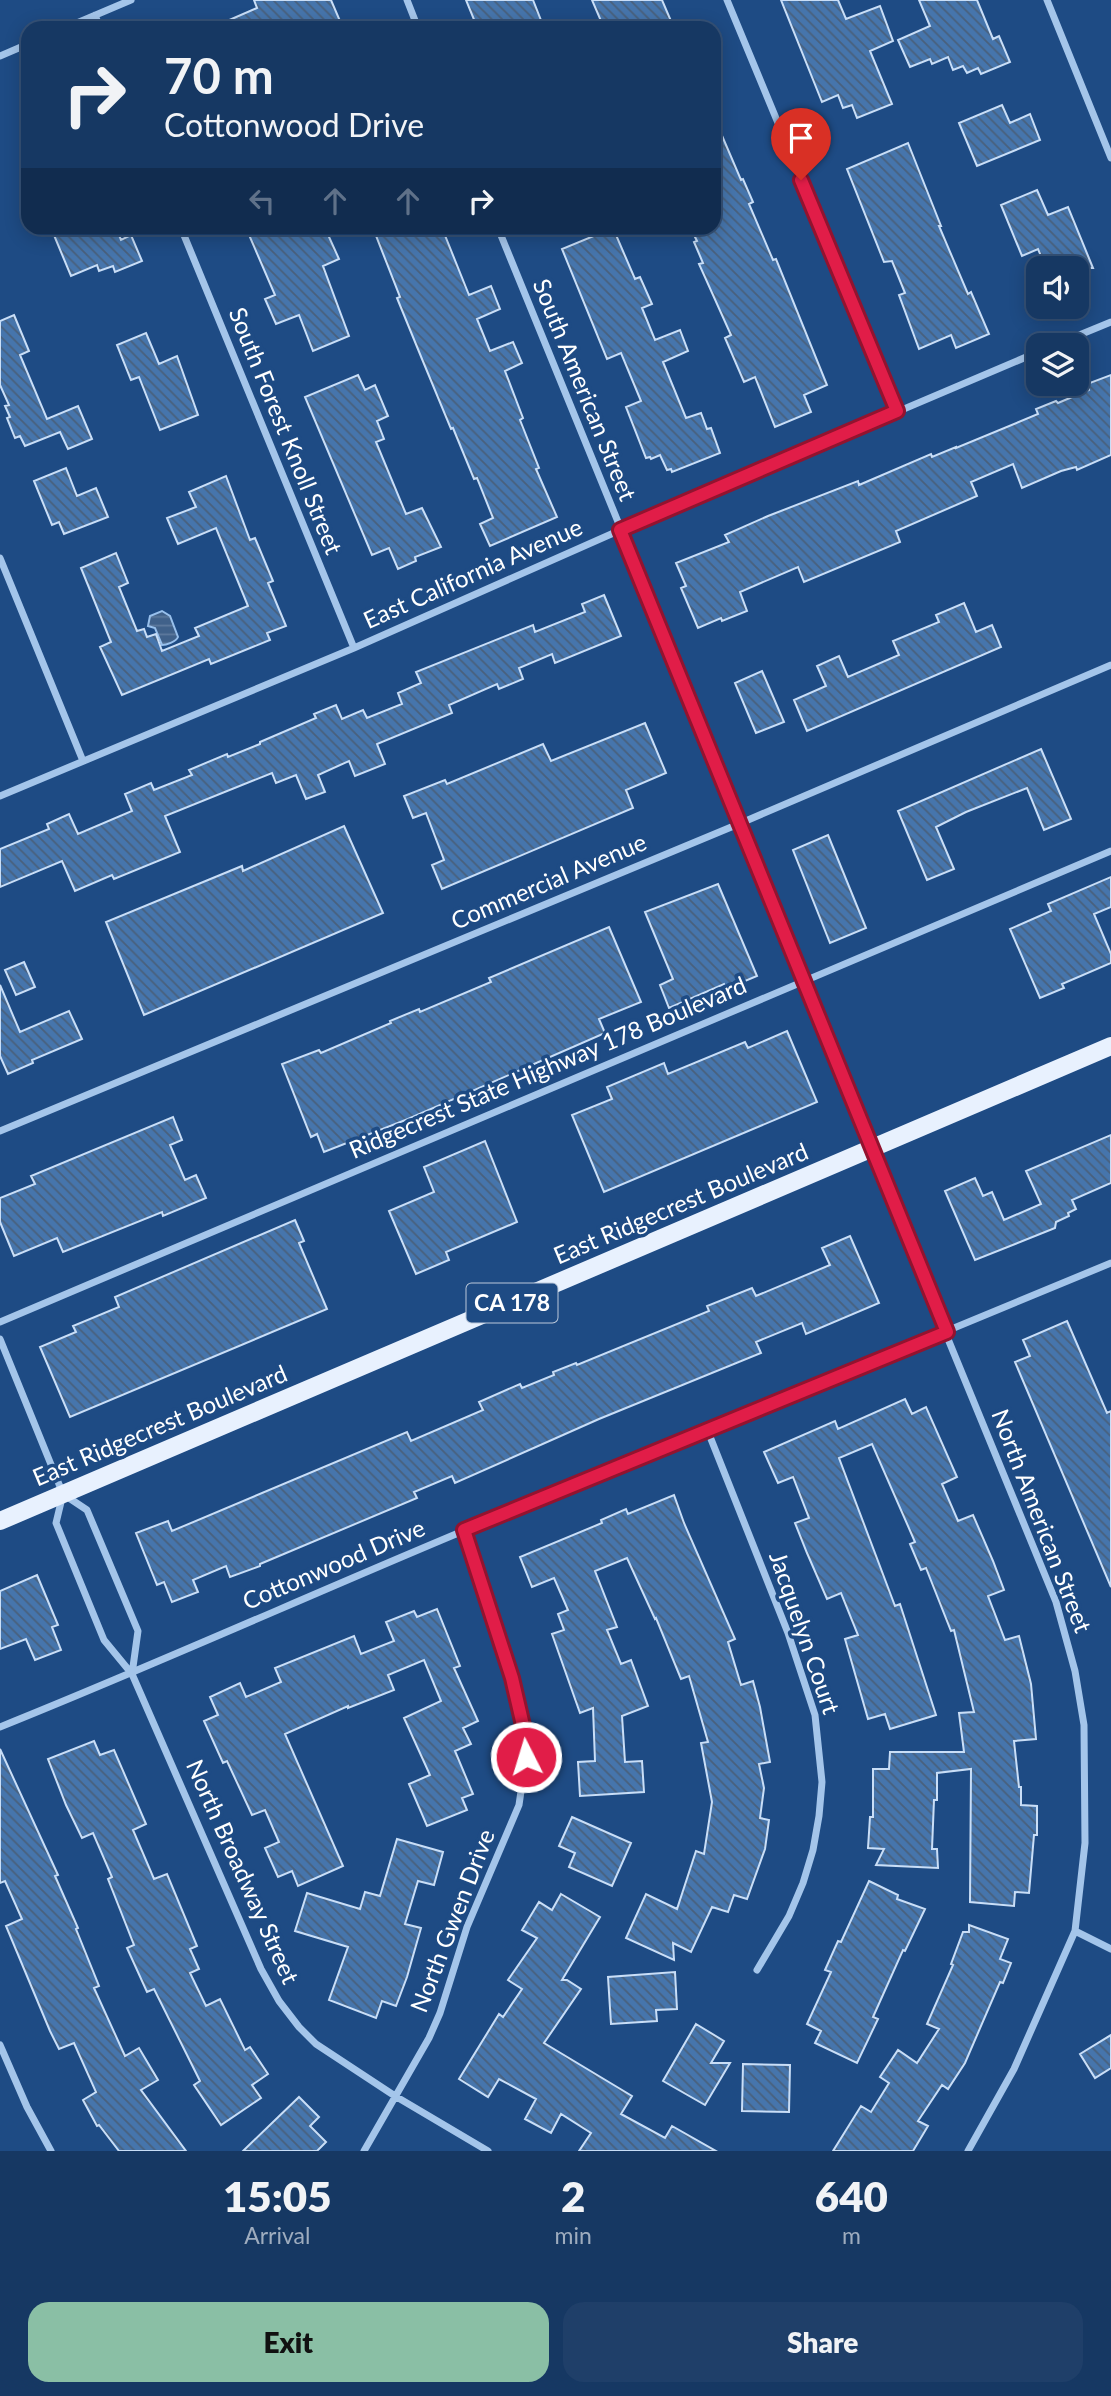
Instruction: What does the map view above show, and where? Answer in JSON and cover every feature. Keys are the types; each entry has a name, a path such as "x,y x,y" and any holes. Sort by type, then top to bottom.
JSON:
{"main road":[{"name":"East Ridgecrest Boulevard","path":"0,1521 1111,1046"}],"street":[{"path":"81,21 131,0"},
{"path":"407,0 415,21"},
{"path":"727,0 897,411"},
{"path":"1046,0 1111,158"},
{"path":"95,15 97,21"},
{"path":"0,56 21,47"},
{"name":"South Forest Knoll Street","path":"184,235 354,648"},
{"name":"South American Street","path":"501,235 741,823 801,981 872,1150"},
{"path":"1084,333 1111,322"},
{"name":"East California Avenue","path":"0,796 354,648 620,530 1026,357"},
{"path":"0,558 83,761"},
{"name":"Commercial Avenue","path":"0,1131 741,823 1111,665"},
{"name":"Ridgecrest State Highway 178 Boulevard","path":"0,1322 1111,850"},
{"name":"North American Street","path":"872,1150 1056,1602 1076,1671 1084,1725 1085,1843 1075,1931 1014,2069 968,2151"},
{"name":"Cottonwood Drive","path":"0,1727 132,1674 464,1530 1111,1263"},
{"path":"0,1339 63,1494 87,1510 138,1631 132,1674"},
{"name":"Jacquelyn Court","path":"708,1429 788,1633 815,1715 822,1782 817,1828 803,1884 789,1916 757,1970"},
{"name":"North Broadway Street","path":"63,1494 56,1523 104,1640 132,1674 261,1969 279,2001 299,2028 316,2044 395,2096 488,2151"},
{"name":"North Gwen Drive","path":"364,2151 429,2038 440,2013 467,1927 519,1805 526,1757 525,1734 512,1678 464,1530"},
{"path":"1075,1931 1111,1949"},
{"path":"0,2045 27,2107 51,2151"}],"water":[{"path":"162,611 170,616 178,637 173,642 162,645 155,628 148,626 150,616"}],"building":[{"path":"254,0 331,0 340,21 227,21 257,8"},
{"path":"466,0 533,0 541,21 479,21 475,21"},
{"path":"592,0 662,0 671,21 601,21"},
{"path":"781,0 838,0 846,19 880,6 893,41 870,51 892,104 857,118 852,105 843,108 838,95 822,102"},
{"path":"919,0 977,0 993,39 999,36 1010,62 981,74 978,68 967,73 963,66 953,70 948,57 932,64 930,59 910,67 898,40 930,26"},
{"path":"1002,105 1010,123 1030,114 1040,140 977,166 959,123"},
{"path":"721,133 753,202 749,204 773,260 776,259 827,385 804,395 811,412 775,427 755,377 744,382 725,338 731,335 699,264 703,263 694,242 697,241 694,235 721,235"},
{"path":"908,143 939,226 968,294 971,292 989,334 956,348 951,335 919,349 899,295 905,293 892,261 884,262 847,169"},
{"path":"1037,190 1048,215 1068,207 1088,256 1041,256 1038,249 1022,256 1001,205"},
{"path":"54,235 119,235 121,240 131,235 142,261 115,272 113,266 99,271 97,265 71,276"},
{"path":"249,235 328,235 339,259 323,266 349,336 313,351 299,315 276,324 265,299 275,295"},
{"path":"376,235 445,235 469,295 491,286 500,309 477,319 490,351 513,342 522,363 505,371 539,468 536,469 557,517 490,546 480,524 493,518 477,478 474,479 453,428 451,429 397,298 400,297"},
{"path":"596,235 616,235 635,279 640,277 652,304 642,308 655,340 680,330 688,351 663,362 686,418 701,413 707,429 711,428 720,453 672,472 671,469 667,470 660,455 646,458 626,407 641,401 621,353 607,359 562,249"},
{"path":"14,315 29,351 20,355 47,419 78,406 92,439 68,449 60,432 25,446 20,436 15,438 7,418 10,417 5,406 9,405 0,385 0,321"},
{"path":"146,333 159,364 177,356 198,415 160,430 139,377 131,380 117,345"},
{"path":"358,375 365,390 375,385 388,416 377,421 384,439 376,442 406,514 422,508 441,547 415,557 416,561 398,569 389,548 372,555 305,397"},
{"path":"1111,375 1111,455 1077,470 1076,467 1061,471 1022,488 1013,464 971,482 977,496 896,531 900,542 804,582 798,567 740,592 747,611 698,628 681,588 686,586 676,563 729,542 725,535 768,516 858,481 859,485 931,454 932,457 956,448 1038,414 1036,409 1056,401 1058,403 1075,396 1089,396 1089,383"},
{"path":"66,468 77,496 96,488 108,517 64,534 59,522 52,525 34,481"},
{"path":"226,476 250,540 255,538 273,581 268,583 286,626 267,633 270,640 211,664 209,659 122,695 100,647 111,642 81,568 116,553 128,583 119,587 137,631 144,629 147,637 156,634 162,651 199,636 195,628 248,606 216,528 178,544 167,518 196,507 189,492"},
{"path":"604,595 621,636 555,663 552,654 519,668 523,679 499,689 497,684 449,705 452,713 377,744 385,764 355,776 349,761 318,775 325,792 306,799 296,775 276,783 272,773 165,816 180,852 114,879 112,875 75,891 62,861 0,887 0,849 49,829 47,824 69,814 78,834 132,811 125,794 151,783 154,790 192,775 189,770 260,744 316,718 314,714 336,705 342,719 363,710 367,718 402,704 398,693 421,683 416,672 533,625 535,632 585,612 582,604"},
{"path":"964,603 976,632 992,625 1001,647 807,731 794,700 826,686 817,666 839,656 848,677 899,655 893,641 939,622 936,615"},
{"path":"762,671 784,722 756,733 735,683"},
{"path":"645,723 666,773 626,790 633,808 442,889 432,865 444,860 426,813 413,818 404,796 445,780 447,784 543,744 551,761"},
{"path":"1041,749 1071,819 1044,830 1027,788 966,812 936,827 954,869 927,880 898,811"},
{"path":"344,826 383,913 144,1015 106,922 242,866 243,871"},
{"path":"828,835 866,928 830,943 793,850"},
{"path":"1111,877 1111,907 1094,914 1111,954 1111,963 1062,984 1064,988 1040,998 1010,929 1051,911 1048,904"},
{"path":"718,884 757,976 726,989 724,984 669,1008 660,985 673,979 645,912"},
{"path":"609,927 641,1002 599,1019 605,1033 408,1119 324,1152 317,1134 311,1137 282,1064 319,1050 321,1053 391,1023 390,1021 419,1009 420,1012 491,982 489,978"},
{"path":"24,962 35,987 16,995 5,970"},
{"path":"0,985 20,1032 69,1011 82,1039 32,1060 33,1063 8,1074 0,1056"},
{"path":"787,1031 817,1102 604,1192 572,1115 612,1099 607,1087 664,1063 668,1074 745,1042 748,1048"},
{"path":"173,1117 182,1140 170,1145 185,1180 196,1175 206,1198 163,1216 162,1212 63,1252 57,1238 14,1256 0,1222 0,1198 35,1184 31,1176"},
{"path":"1111,1135 1111,1183 1072,1200 1076,1209 1056,1222 1055,1228 975,1260 945,1191 975,1178 983,1196 992,1192 1004,1220 1041,1204 1026,1171"},
{"path":"485,1141 517,1222 446,1252 449,1260 416,1274 389,1211 434,1192 424,1167"},
{"path":"295,1220 304,1241 299,1243 327,1309 70,1417 40,1347 76,1332 73,1326 119,1307 115,1297"},
{"path":"850,1236 879,1303 806,1334 802,1323 756,1342 761,1353 599,1419 455,1483 452,1476 414,1492 417,1498 260,1566 230,1577 226,1566 193,1580 198,1592 172,1602 164,1582 157,1585 136,1533 168,1521 172,1531 407,1432 411,1441 483,1410 479,1402 520,1384 522,1388 554,1375 553,1372 576,1363 577,1365 709,1311 707,1306 752,1288 756,1296 830,1265 822,1248"},
{"path":"1067,1321 1107,1413 1111,1411 1111,1587 1015,1362 1030,1356 1023,1340"},
{"path":"905,1399 912,1414 926,1407 957,1477 942,1484 958,1521 973,1515 1004,1590 988,1596 1005,1640 1019,1636 1031,1684 1036,1739 1014,1741 1021,1805 1037,1806 1037,1835 1034,1835 1029,1893 1015,1892 1014,1906 970,1902 971,1769 937,1773 932,1849 937,1849 938,1868 876,1865 884,1849 868,1848 870,1817 873,1817 873,1769 889,1769 890,1752 964,1752 959,1713 974,1712 954,1630 951,1631 926,1568 921,1570 910,1544 915,1542 872,1444 839,1458 895,1606 900,1604 936,1715 890,1729 885,1714 868,1719 845,1639 858,1635 841,1593 827,1599 807,1553 795,1523 809,1518 793,1477 778,1483 764,1452 835,1421 838,1429"},
{"path":"674,1495 735,1639 728,1642 741,1685 753,1681 770,1762 759,1764 764,1788 760,1818 769,1820 765,1849 747,1899 734,1895 728,1912 712,1907 691,1952 673,1943 674,1960 626,1938 646,1894 677,1909 696,1851 704,1854 712,1802 701,1743 708,1742 689,1676 681,1679 627,1558 595,1571 617,1627 607,1630 621,1664 631,1660 648,1706 622,1716 625,1762 642,1761 644,1792 580,1796 578,1762 595,1761 593,1708 580,1713 552,1634 564,1630 558,1614 568,1610 554,1578 532,1587 520,1557 602,1523 601,1520 626,1509 628,1514"},
{"path":"37,1575 58,1625 52,1627 61,1650 35,1660 26,1639 0,1649 0,1591"},
{"path":"437,1609 460,1666 454,1668 478,1721 463,1728 471,1744 455,1751 473,1794 462,1798 467,1810 427,1826 409,1784 430,1775 404,1718 441,1701 424,1660 388,1675 394,1690 348,1706 285,1734 343,1866 298,1886 292,1871 278,1877 265,1848 279,1842 265,1810 252,1815 227,1761 223,1763 204,1721 218,1715 210,1697 240,1683 246,1697 281,1682 275,1668 354,1636 361,1654 394,1641 386,1622 414,1611 417,1617"},
{"path":"94,1741 100,1755 114,1750 146,1824 133,1830 154,1879 167,1874 197,1946 190,1949 199,1969 190,1973 206,2006 220,1999 245,2050 250,2047 268,2074 252,2085 261,2098 221,2125 194,2085 200,2081 154,1989 147,1992 127,1948 134,1945 108,1879 112,1877 93,1833 82,1838 48,1759"},
{"path":"0,1749 58,1875 55,1876 99,1986 94,1988 125,2056 139,2048 158,2080 141,2090 186,2151 119,2151 99,2125 97,2126 83,2100 96,2092 74,2043 59,2049 50,2031 6,1926 22,1919 5,1881 0,1883"},
{"path":"572,1817 631,1843 612,1886 569,1867 575,1853 559,1846"},
{"path":"397,1839 443,1852 434,1885 418,1881 405,1924 421,1928 396,2006 382,2001 376,2018 329,2000 348,1947 295,1931 307,1893 360,1909 365,1892 380,1896"},
{"path":"869,1881 898,1895 897,1899 925,1909 873,2017 878,2019 857,2063 815,2043 821,2031 807,2024 831,1972 825,1970"},
{"path":"561,1894 600,1917 562,1980 567,1980 581,1989 544,2043 632,2096 621,2114 665,2138 672,2126 716,2151 579,2151 591,2133 561,2114 551,2133 525,2119 536,2099 499,2079 488,2097 459,2079 499,2014 503,2017 522,1989 508,1980 537,1938 522,1930 539,1902 552,1910"},
{"path":"969,1925 1008,1939 1000,1959 1011,1963 965,2063 948,2089 942,2085 918,2121 928,2126 913,2151 833,2151 861,2106 871,2112 889,2083 880,2077 898,2050 917,2063 939,2029 927,2024 953,1965 951,1964 963,1932 969,1932"},
{"path":"675,1972 677,2009 656,2010 657,2021 611,2024 608,1977"},
{"path":"696,2024 724,2041 711,2063 730,2063 705,2105 663,2081"},
{"path":"1111,2035 1111,2068 1095,2078 1080,2054"},
{"path":"743,2064 790,2065 789,2112 742,2111"},
{"path":"299,2097 319,2117 310,2126 326,2142 317,2151 243,2151"}],"route":[{"path":"526,1757 525,1734 512,1678 464,1530 947,1332 801,981 741,823 620,530 897,411 801,180"}]}
